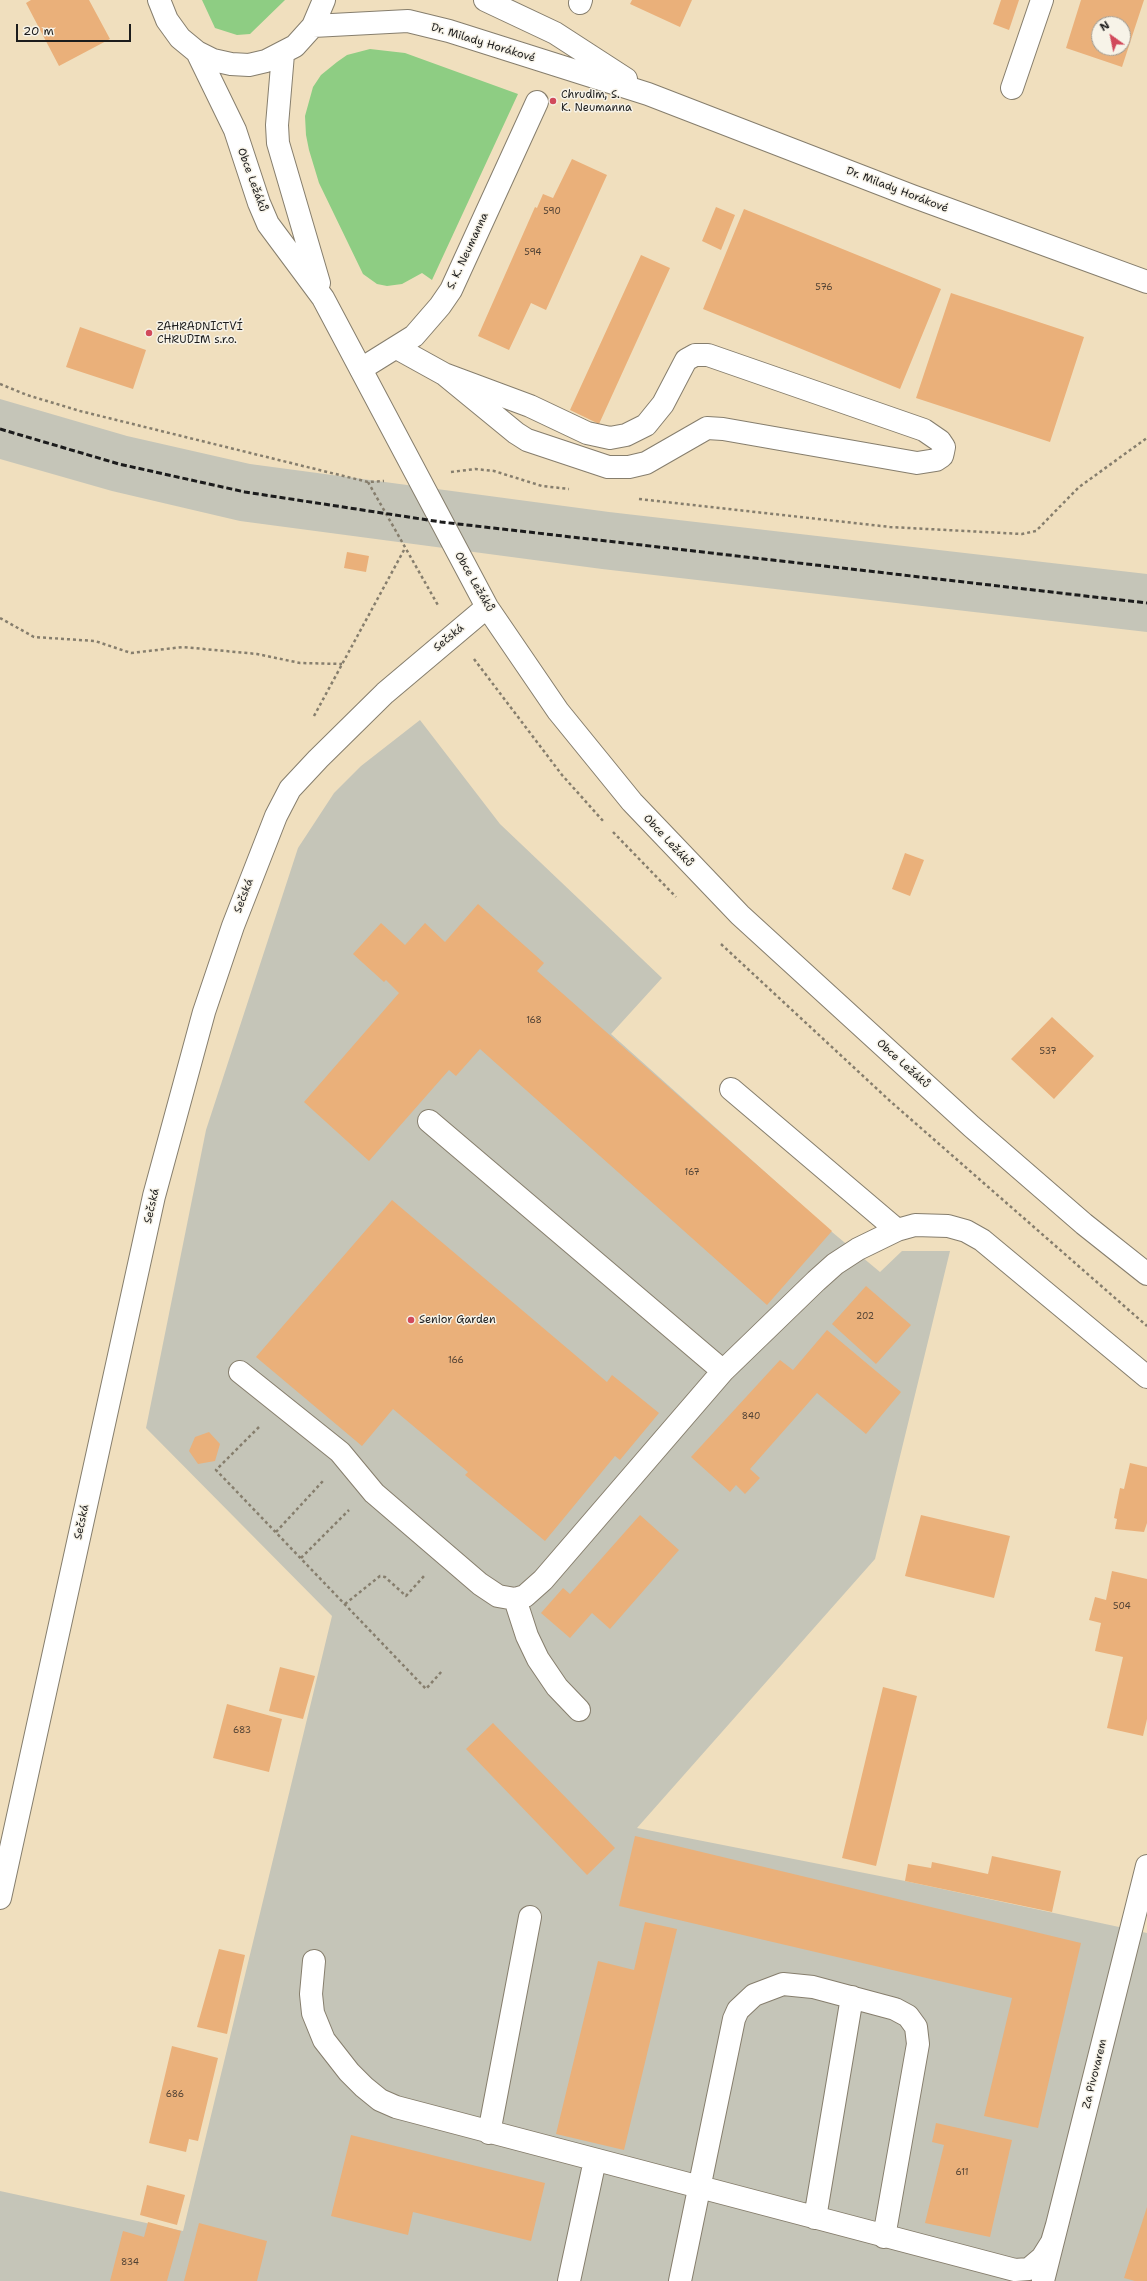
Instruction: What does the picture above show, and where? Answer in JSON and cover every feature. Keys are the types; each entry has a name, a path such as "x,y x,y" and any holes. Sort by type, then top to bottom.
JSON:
{"main road":[{"path":"159,0 167,20 180,38 197,52 219,62 249,65 266,61 283,54 295,46 313,26 324,0"},
{"name":"Dr. Milady Horákové","path":"485,0 555,33 648,94"},
{"path":"1012,88 1042,0"},
{"name":"Dr. Milady Horákové","path":"313,26 408,21 449,31 648,94 912,196 1147,282"},
{"name":"Obce Ležáků","path":"197,52 235,130 259,203 268,224 323,298 487,607 530,672 603,767 642,813 720,894 802,974 971,1126 1084,1224 1147,1274"},
{"name":"Obce Ležáků","path":"283,54 277,125 278,143 323,298"},
{"name":"S. K. Neumanna","path":"361,369 397,348 414,336 428,321 451,290 537,102"},
{"path":"397,348 444,374 530,406 588,433 610,438 626,435 646,425 662,404 686,360 695,355 708,355 924,430 940,441 944,447 942,456 936,460 917,463 723,429 707,428 646,463 629,467 608,467 527,440 516,433 444,374"},
{"name":"Sečská","path":"0,1898 154,1196 204,1012 233,926 276,816 290,789 318,759 385,694 487,607"},
{"path":"731,1089 898,1230"},
{"path":"429,1121 723,1371"},
{"path":"240,1372 340,1452 374,1493 480,1584 498,1596 515,1599 525,1596 543,1580 723,1371 835,1264 874,1240 898,1230 915,1225 948,1226 966,1231 976,1237 1147,1377"},
{"path":"515,1599 526,1636 538,1659 557,1687 579,1710"},
{"name":"Za Pivovarem","path":"1045,2281 1057,2225 1145,1879"},
{"path":"489,2132 530,1917"},
{"path":"314,1962 311,1994 316,2025 324,2040 349,2072 364,2087 380,2100 396,2107 884,2237 1021,2271 1029,2269 1042,2258 1052,2242 1057,2225"},
{"path":"680,2281 730,2030 738,2010 754,1995 783,1984 813,1987 852,1997 902,2012 913,2022 918,2035 884,2237"},
{"path":"815,2218 852,1997"},
{"path":"569,2281 595,2160"}],"path":[{"path":"0,384 27,395 80,411 368,482 419,478 475,469 494,471 542,486 573,490"},
{"path":"636,498 890,526 1022,534 1036,530 1079,487 1147,438"},
{"path":"311,720 405,549 368,482"},
{"path":"0,618 34,637 95,641 131,653 183,647 257,654 300,663 342,664"},
{"path":"263,1423 216,1470 426,1689 442,1671"},
{"path":"323,1475 326,1484"},
{"path":"276,1532 325,1479"},
{"path":"301,1558 351,1508 345,1504"},
{"path":"345,1604 380,1576 385,1577 406,1596 426,1574 420,1570"}],"shaded area":[{"path":"0,399 127,436 250,464 609,512 1147,574 1147,632 602,569 240,521 112,491 0,459"},
{"path":"420,720 500,824 662,978 611,1034 832,1232 880,1272 902,1251 950,1251 875,1559 637,1828 905,1881 1147,1933 1147,2281 0,2281 0,2191 183,2231 332,1616 146,1428 206,1130 298,848 334,793 361,766"}],"green space":[{"path":"202,0 285,0 250,34 237,35 215,28"},
{"path":"370,49 405,53 518,94 432,280 422,273 402,284 387,286 377,284 363,274 319,183 309,150 306,135 305,116 313,87 321,75 347,55"}],"building":[{"path":"31,0 89,0 110,39 59,66 26,3"},
{"path":"632,0 692,0 680,27 630,4"},
{"path":"1001,0 1019,0 1009,30 993,24"},
{"path":"1081,0 1144,0 1131,40 1131,16 1091,16 1091,56 1126,56 1122,67 1066,48"},
{"path":"572,159 607,175 546,310 531,303 509,350 478,336 535,207 537,208 543,194 553,198"},
{"path":"716,207 735,215 721,250 702,241"},
{"path":"744,209 941,289 900,389 703,309"},
{"path":"641,255 670,268 599,424 570,410"},
{"path":"951,293 1084,337 1050,442 916,398"},
{"path":"80,327 146,350 133,389 66,367"},
{"path":"347,552 369,556 366,572 344,568"},
{"path":"905,853 924,860 910,896 892,889"},
{"path":"478,904 544,963 537,971 832,1231 767,1305 480,1049 456,1076 449,1070 369,1161 304,1102 399,993 386,980 384,982 353,954 381,923 405,945 425,923 445,942"},
{"path":"1052,1017 1094,1056 1054,1099 1011,1059"},
{"name":"Senior Garden","path":"392,1200 607,1382 612,1375 659,1413 620,1460 615,1456 545,1541 465,1475 468,1472 393,1409 362,1446 256,1357"},
{"path":"866,1286 911,1325 876,1364 832,1324"},
{"path":"827,1330 901,1392 866,1434 817,1393 750,1469 760,1478 745,1494 736,1485 730,1492 691,1457 780,1360 793,1370"},
{"path":"209,1432 220,1444 215,1461 198,1464 189,1451 195,1437"},
{"path":"1130,1463 1147,1467 1147,1523 1144,1532 1115,1529 1117,1519 1114,1518 1120,1488 1124,1489"},
{"path":"640,1515 679,1550 610,1629 592,1613 570,1638 541,1613 563,1588 570,1594"},
{"path":"921,1515 1010,1536 994,1598 905,1576"},
{"path":"1112,1571 1147,1579 1147,1719 1143,1736 1107,1728 1123,1657 1095,1651 1101,1623 1089,1620 1095,1597 1106,1600"},
{"path":"280,1667 315,1676 303,1719 269,1711"},
{"path":"883,1687 917,1696 876,1866 842,1858"},
{"path":"227,1704 282,1719 269,1772 213,1758"},
{"path":"493,1723 615,1848 587,1875 466,1749"},
{"path":"635,1836 1081,1943 1038,2128 984,2116 1012,1998 619,1906"},
{"path":"992,1856 1061,1871 1052,1912 905,1881 908,1864 931,1868 932,1862 988,1874"},
{"path":"645,1922 677,1929 624,2150 556,2134 598,1961 634,1970"},
{"path":"219,1949 245,1955 227,2034 197,2027"},
{"path":"172,2046 218,2058 198,2141 189,2139 186,2152 149,2143"},
{"path":"936,2123 1012,2140 990,2237 925,2223 944,2145 932,2142"},
{"path":"351,2135 545,2183 531,2241 413,2212 408,2235 331,2216"},
{"path":"147,2185 185,2195 177,2225 140,2215"},
{"path":"1147,2207 1147,2281 1135,2281 1124,2278"},
{"path":"148,2222 181,2231 167,2281 110,2281 123,2231 144,2237"},
{"path":"199,2223 267,2241 257,2281 184,2281"}],"railway":[{"path":"0,429 119,464 245,492 441,522 1147,603"}],"place":[{"name":"Chrudim, S. K. Neumanna","path":"553,101"},
{"name":"ZAHRADNICTVÍ CHRUDIM s.r.o.","path":"149,333"},
{"name":"Senior Garden","path":"411,1320"}]}
